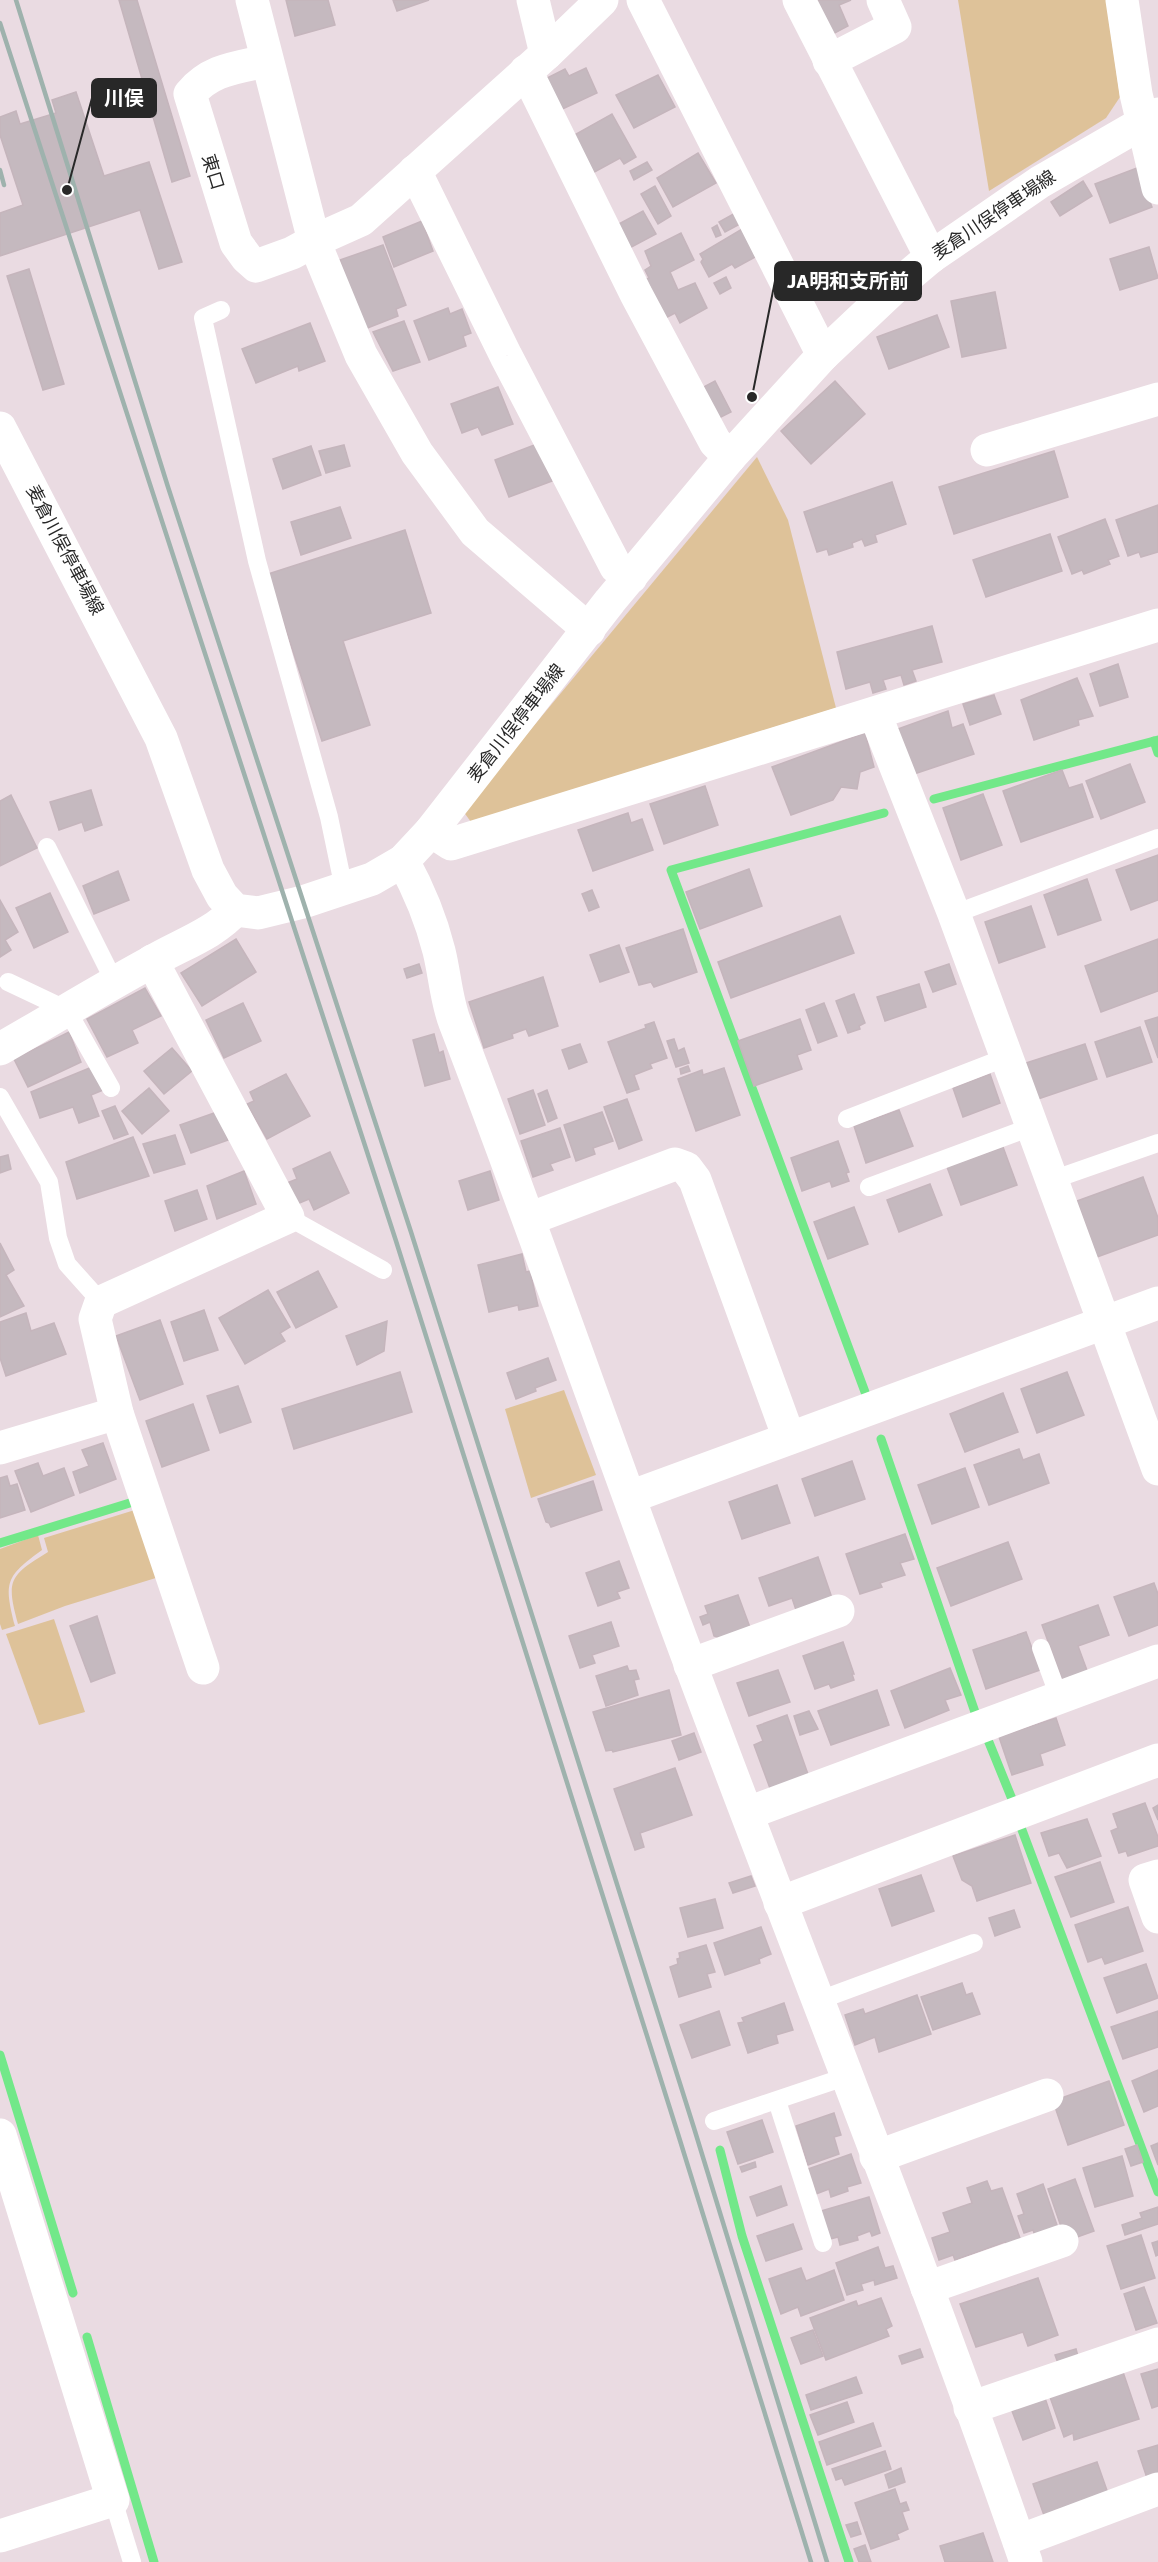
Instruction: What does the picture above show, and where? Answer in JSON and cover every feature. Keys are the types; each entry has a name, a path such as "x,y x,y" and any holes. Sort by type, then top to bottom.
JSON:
{"street":[{"path":"252,0 314,241 361,355 417,453 475,532 589,630"},
{"path":"533,0 536,62 652,323 715,442 730,457"},
{"path":"314,241 361,220 602,0"},
{"path":"644,0 823,355"},
{"path":"799,0 931,257"},
{"path":"829,61 895,27 884,0"},
{"path":"1122,0 1150,118 1158,188"},
{"name":"東口","path":"266,61 214,73 201,81 190,94 236,243 246,258 256,266 292,253 314,241"},
{"name":"麦倉川俣停車場線","path":"0,428 161,738 208,870 222,896 235,910 258,914 372,879 403,861 431,831 631,577 730,457 823,355 893,289 931,257 1040,182 1150,118"},
{"path":"415,171 506,356 616,567 631,577"},
{"path":"987,450 1158,399"},
{"path":"431,831 451,844 875,714 981,672 1158,625"},
{"path":"875,714 954,914 1158,1469"},
{"path":"403,861 418,888 430,920 439,952 448,1005 529,1219 690,1665 927,2288 1022,2552 1158,2489"},
{"path":"0,1049 152,961 213,929 235,910"},
{"path":"152,961 288,1217 101,1302 95,1319 117,1413 203,1668"},
{"path":"529,1219 675,1164 686,1168 695,1180 789,1438"},
{"path":"630,1497 1158,1303"},
{"path":"0,1448 117,1413"},
{"path":"690,1665 838,1611"},
{"path":"748,1813 1158,1661"},
{"path":"780,1903 1158,1760"},
{"path":"1158,1876 1145,1880 1158,1917"},
{"path":"876,2157 1047,2095"},
{"path":"0,2134 113,2500 0,2536"},
{"path":"927,2288 1062,2241"},
{"path":"970,2408 1158,2344"}],"lane":[{"path":"221,310 203,318 204,323 257,561 329,817 344,889"},
{"path":"954,914 1158,838"},
{"path":"47,847 114,983"},
{"path":"8,982 67,1010 111,1088"},
{"path":"847,1119 1007,1057"},
{"path":"0,1097 49,1182 58,1238 67,1264 101,1302"},
{"path":"869,1187 1031,1127"},
{"path":"1052,1180 1158,1143"},
{"path":"288,1217 382,1270"},
{"path":"1041,1648 1059,1697"},
{"path":"817,2001 974,1943"},
{"path":"714,2121 777,2102 845,2077"},
{"path":"777,2102 823,2243"},
{"path":"113,2500 132,2562"}],"shaded area":[{"path":"958,0 1106,0 1120,97 1106,118 989,191"},
{"path":"757,457 788,520 836,708 471,822 463,811"},
{"path":"564,1390 596,1475 531,1498 505,1409"},
{"path":"138,1509 159,1577 65,1606 18,1624 12,1598 14,1580 25,1567 48,1552 44,1538"},
{"path":"38,1535 42,1550 14,1574 10,1582 9,1599 15,1626 2,1630 0,1624 0,1549"},
{"path":"54,1619 85,1712 39,1725 6,1634"}],"building":[{"path":"119,0 137,0 190,176 172,182"},
{"path":"286,0 328,0 335,25 295,36"},
{"path":"393,0 429,0 397,11"},
{"path":"810,0 851,0 839,5 848,26 829,36"},
{"path":"586,68 597,93 556,112 541,81 565,69 569,76"},
{"path":"658,75 675,107 634,128 616,95"},
{"path":"76,92 104,176 149,162 182,262 159,269 140,210 0,256 0,213 23,205 0,135 0,117 16,111 20,124 56,113 52,100"},
{"path":"612,114 636,157 624,164 620,158 589,175 569,138"},
{"path":"698,153 716,183 673,207 657,178"},
{"path":"647,162 652,170 634,180 630,171"},
{"path":"1137,168 1152,207 1110,223 1095,184"},
{"path":"1083,181 1092,196 1060,216 1051,202"},
{"path":"655,186 671,216 658,224 641,194"},
{"path":"643,211 656,234 624,251 613,227"},
{"path":"737,212 742,223 725,232 719,222"},
{"path":"422,221 433,251 394,267 383,237"},
{"path":"717,225 721,235 716,237 712,228"},
{"path":"747,226 759,255 735,268 732,264 709,277 701,262 703,259 700,254"},
{"path":"681,233 694,260 670,272 678,290 695,283 707,308 680,323 675,313 658,322 638,282 649,278 645,270 651,266 645,251"},
{"path":"383,245 406,305 396,309 398,316 365,329 340,260"},
{"path":"1149,247 1158,278 1120,290 1110,259"},
{"path":"29,269 64,384 43,390 7,276"},
{"path":"726,277 731,288 720,294 714,283"},
{"path":"995,292 1006,348 962,357 951,301"},
{"path":"448,308 450,314 462,309 471,333 463,336 466,346 429,360 414,321"},
{"path":"937,315 949,347 889,369 877,337"},
{"path":"404,321 420,362 393,371 373,332"},
{"path":"310,323 325,361 299,371 298,366 256,383 242,349"},
{"path":"715,381 731,412 715,420 698,390"},
{"path":"835,381 865,414 811,464 781,431"},
{"path":"498,387 513,424 482,435 478,427 462,433 451,404"},
{"path":"537,444 552,481 509,497 495,460"},
{"path":"344,445 350,466 326,473 319,451"},
{"path":"311,446 321,475 283,489 273,459"},
{"path":"1054,451 1068,497 954,534 939,487"},
{"path":"892,482 906,524 875,535 877,542 865,546 862,539 852,543 853,547 829,555 827,549 817,552 804,512"},
{"path":"1158,505 1158,552 1141,557 1139,552 1128,556 1116,520"},
{"path":"340,507 351,538 301,555 291,522"},
{"path":"1105,519 1119,556 1108,560 1110,564 1084,574 1082,570 1072,574 1058,537"},
{"path":"405,530 431,613 343,641 370,725 322,741 268,574"},
{"path":"1050,534 1062,571 986,597 973,560"},
{"path":"932,626 942,662 912,670 916,681 904,685 901,675 883,680 886,689 873,693 870,682 846,689 837,652"},
{"path":"1118,664 1128,697 1100,706 1090,674"},
{"path":"1077,678 1093,716 1078,720 1079,725 1034,740 1021,700"},
{"path":"994,695 1001,714 970,725 963,704"},
{"path":"948,711 952,728 963,724 974,754 914,774 898,729"},
{"path":"865,733 874,767 860,772 857,789 841,787 833,800 791,815 772,767"},
{"path":"1130,764 1145,802 1101,819 1086,781"},
{"path":"1062,770 1069,788 1082,784 1093,817 1021,842 1003,791"},
{"path":"705,786 718,825 664,844 650,804"},
{"path":"91,790 102,825 85,831 82,822 59,830 50,802"},
{"path":"983,794 1002,845 961,860 943,808"},
{"path":"11,795 37,848 0,866 0,801"},
{"path":"628,813 631,823 642,819 653,850 593,871 578,830"},
{"path":"1158,855 1158,900 1131,910 1116,870"},
{"path":"749,869 762,906 700,929 686,892"},
{"path":"118,871 129,900 94,914 83,886"},
{"path":"1087,879 1101,920 1058,935 1044,895"},
{"path":"592,890 599,907 589,911 582,894"},
{"path":"50,893 68,932 34,948 16,908"},
{"path":"0,900 18,932 5,940 11,950 0,957"},
{"path":"1031,906 1045,947 999,963 985,922"},
{"path":"840,916 854,953 731,998 718,962"},
{"path":"683,929 697,972 654,987 651,982 639,985 626,948"},
{"path":"236,939 256,972 202,1006 181,973"},
{"path":"1158,939 1158,991 1101,1012 1085,966"},
{"path":"619,945 629,972 600,982 590,955"},
{"path":"419,964 422,973 407,978 404,969"},
{"path":"949,964 956,984 933,992 925,972"},
{"path":"543,977 558,1026 529,1036 526,1029 512,1034 513,1038 484,1048 469,1002"},
{"path":"919,984 926,1007 885,1021 877,997"},
{"path":"145,988 161,1016 132,1030 138,1043 107,1057 87,1019"},
{"path":"854,994 865,1023 859,1026 860,1029 848,1033 836,1001"},
{"path":"243,1003 261,1041 224,1058 206,1020"},
{"path":"824,1003 837,1036 818,1043 806,1010"},
{"path":"1158,1017 1158,1058 1145,1021"},
{"path":"800,1019 811,1050 797,1055 802,1069 754,1086 738,1041"},
{"path":"654,1022 667,1058 650,1064 652,1068 634,1075 639,1089 627,1093 608,1042 646,1028 645,1025"},
{"path":"1140,1027 1152,1062 1107,1077 1095,1042"},
{"path":"69,1032 81,1062 28,1087 14,1059"},
{"path":"434,1034 439,1053 443,1051 450,1079 425,1086 413,1040"},
{"path":"674,1039 678,1051 684,1048 689,1063 676,1067 667,1041"},
{"path":"580,1044 587,1062 569,1069 562,1050"},
{"path":"1085,1044 1097,1079 1038,1099 1026,1063"},
{"path":"172,1048 192,1071 164,1094 144,1071"},
{"path":"688,1066 690,1071 681,1074 680,1069"},
{"path":"92,1067 103,1090 91,1095 99,1116 79,1123 73,1107 40,1118 31,1092"},
{"path":"724,1068 740,1115 696,1131 678,1079 702,1070 703,1075"},
{"path":"286,1074 310,1116 267,1139 247,1104 254,1101 250,1092"},
{"path":"990,1074 1000,1103 963,1117 953,1088"},
{"path":"149,1088 169,1111 142,1134 122,1111"},
{"path":"533,1090 545,1125 520,1134 508,1099"},
{"path":"547,1090 557,1118 548,1122 538,1094"},
{"path":"627,1099 642,1140 619,1149 604,1107"},
{"path":"115,1106 128,1134 114,1139 102,1111"},
{"path":"899,1110 913,1146 866,1163 854,1126"},
{"path":"217,1112 228,1140 191,1153 180,1125"},
{"path":"602,1112 613,1141 593,1148 595,1154 576,1161 564,1125"},
{"path":"560,1128 570,1157 550,1164 553,1170 533,1177 521,1141"},
{"path":"175,1135 185,1164 154,1173 143,1144"},
{"path":"133,1137 149,1176 77,1199 66,1162"},
{"path":"838,1141 849,1172 846,1173 849,1181 832,1187 830,1181 802,1191 791,1158"},
{"path":"1003,1147 1017,1185 961,1205 947,1167"},
{"path":"330,1152 349,1193 314,1210 309,1199 297,1204 287,1183 297,1179 293,1169"},
{"path":"8,1155 11,1169 0,1173 0,1157"},
{"path":"244,1171 256,1204 217,1219 207,1186"},
{"path":"490,1171 499,1200 468,1210 459,1181"},
{"path":"1143,1177 1158,1218 1158,1235 1097,1257 1077,1201"},
{"path":"930,1184 942,1215 899,1232 887,1200"},
{"path":"197,1190 207,1219 175,1231 165,1201"},
{"path":"854,1207 868,1244 828,1259 814,1222"},
{"path":"0,1243 14,1270 6,1275 24,1306 0,1317"},
{"path":"522,1254 526,1272 530,1271 538,1306 519,1310 518,1305 489,1312 478,1265"},
{"path":"318,1271 337,1307 296,1328 277,1292"},
{"path":"268,1290 290,1327 280,1333 285,1341 245,1364 219,1318"},
{"path":"204,1310 218,1350 184,1361 171,1322"},
{"path":"26,1313 31,1331 54,1323 66,1354 6,1376 0,1358 0,1322"},
{"path":"160,1320 183,1384 140,1400 116,1336"},
{"path":"387,1321 384,1351 357,1365 346,1336"},
{"path":"548,1358 556,1380 516,1399 507,1373"},
{"path":"400,1372 412,1412 294,1449 282,1409"},
{"path":"1067,1372 1084,1415 1037,1433 1021,1389"},
{"path":"238,1386 251,1422 220,1433 207,1396"},
{"path":"1003,1393 1018,1432 965,1452 950,1414"},
{"path":"193,1404 209,1450 162,1467 146,1421"},
{"path":"103,1443 116,1479 80,1493 73,1472 89,1466 82,1450"},
{"path":"1019,1449 1023,1460 1039,1454 1049,1483 989,1505 974,1465"},
{"path":"852,1461 865,1499 815,1516 802,1479"},
{"path":"38,1463 43,1476 64,1468 74,1495 31,1512 15,1471"},
{"path":"965,1468 979,1507 932,1524 918,1485"},
{"path":"7,1476 10,1486 17,1484 25,1510 0,1518 0,1478"},
{"path":"593,1481 602,1510 551,1527 546,1522 538,1499"},
{"path":"777,1485 790,1523 742,1539 729,1502"},
{"path":"905,1534 914,1559 900,1563 905,1575 880,1583 882,1587 860,1594 846,1554"},
{"path":"1008,1542 1022,1579 951,1606 937,1568"},
{"path":"818,1557 832,1598 796,1610 792,1598 769,1606 759,1578"},
{"path":"619,1561 629,1588 617,1592 620,1598 598,1606 586,1573"},
{"path":"1154,1583 1158,1594 1158,1625 1129,1636 1114,1597"},
{"path":"738,1595 751,1630 723,1639 714,1636 710,1622 703,1625 700,1617 708,1614 705,1606"},
{"path":"1098,1605 1109,1635 1078,1646 1088,1673 1063,1682 1042,1625"},
{"path":"97,1616 115,1673 91,1682 70,1626"},
{"path":"611,1622 619,1646 592,1655 595,1663 580,1668 569,1636"},
{"path":"1026,1632 1040,1670 986,1689 973,1650"},
{"path":"843,1642 854,1680 831,1688 829,1684 815,1689 803,1656"},
{"path":"627,1666 629,1671 636,1670 639,1679 634,1680 638,1695 606,1706 596,1676"},
{"path":"950,1668 961,1695 945,1700 949,1710 905,1728 891,1691"},
{"path":"778,1670 790,1702 749,1716 737,1683"},
{"path":"669,1690 681,1735 613,1752 612,1750 606,1751 593,1712"},
{"path":"877,1690 889,1725 831,1745 818,1711"},
{"path":"809,1711 818,1729 800,1735 794,1716"},
{"path":"787,1715 809,1777 771,1791 754,1745 763,1741 757,1726"},
{"path":"1056,1718 1065,1745 1040,1754 1043,1765 1012,1775 999,1737"},
{"path":"694,1733 701,1752 679,1760 672,1741"},
{"path":"675,1768 692,1815 640,1833 644,1847 635,1850 614,1789"},
{"path":"1145,1803 1158,1837 1158,1846 1128,1856 1126,1851 1119,1853 1111,1831 1118,1828 1113,1814"},
{"path":"1158,1805 1158,1820 1153,1808"},
{"path":"1087,1819 1101,1856 1067,1868 1059,1853 1049,1856 1041,1833"},
{"path":"1015,1835 1031,1883 977,1901 972,1886 962,1880 953,1856"},
{"path":"1100,1862 1114,1902 1071,1917 1055,1877"},
{"path":"921,1875 934,1911 892,1926 879,1889"},
{"path":"751,1876 755,1886 733,1893 729,1883"},
{"path":"715,1899 723,1928 688,1937 680,1908"},
{"path":"1128,1907 1143,1951 1105,1964 1102,1957 1088,1962 1075,1925"},
{"path":"1014,1910 1020,1927 995,1936 989,1918"},
{"path":"761,1927 771,1954 759,1959 760,1963 725,1975 714,1943"},
{"path":"706,1945 715,1972 707,1974 711,1987 679,1997 670,1967 678,1964 679,1953"},
{"path":"1146,1964 1158,1998 1117,2013 1104,1978"},
{"path":"962,1983 966,1995 972,1993 980,2014 933,2030 921,1997"},
{"path":"917,1995 931,2034 879,2052 875,2037 855,2045 845,2015 863,2009 865,2014"},
{"path":"784,2003 793,2030 776,2035 778,2043 748,2053 738,2023 744,2022 742,2018"},
{"path":"719,2011 730,2045 692,2058 680,2025"},
{"path":"1158,2011 1158,2047 1123,2059 1111,2027"},
{"path":"1158,2070 1158,2106 1144,2112 1132,2081"},
{"path":"1109,2081 1124,2125 1068,2145 1053,2101"},
{"path":"834,2113 841,2135 834,2137 839,2154 808,2165 796,2126"},
{"path":"762,2120 773,2152 738,2164 727,2132"},
{"path":"1158,2143 1158,2165 1151,2146"},
{"path":"1137,2145 1143,2162 1131,2166 1125,2149"},
{"path":"851,2154 861,2183 847,2187 848,2191 831,2197 829,2189 816,2194 808,2169"},
{"path":"1122,2156 1133,2196 1095,2207 1083,2168"},
{"path":"755,2162 756,2167 742,2172 740,2167"},
{"path":"1075,2179 1094,2231 1066,2241 1048,2189"},
{"path":"987,2181 991,2191 1002,2188 1021,2241 1007,2246 1005,2242 955,2260 953,2255 939,2260 932,2238 950,2232 943,2213 972,2203 967,2188"},
{"path":"1043,2184 1058,2228 1035,2236 1033,2230 1024,2233 1018,2216 1024,2214 1017,2194"},
{"path":"781,2186 787,2205 757,2216 750,2197"},
{"path":"869,2197 880,2233 872,2236 870,2231 857,2236 858,2240 840,2245 838,2237 830,2239 821,2211"},
{"path":"1158,2207 1158,2224 1125,2235 1122,2225 1142,2218 1140,2213"},
{"path":"793,2224 802,2249 766,2261 757,2236"},
{"path":"1141,2235 1155,2278 1121,2289 1107,2246"},
{"path":"1158,2241 1158,2255 1156,2256 1152,2243"},
{"path":"878,2247 885,2268 893,2266 897,2278 875,2285 874,2280 861,2284 863,2290 847,2295 836,2263"},
{"path":"801,2268 806,2281 834,2270 844,2300 801,2316 798,2307 781,2314 769,2279"},
{"path":"1038,2278 1058,2335 1028,2346 1023,2332 976,2347 960,2304"},
{"path":"1144,2287 1157,2323 1136,2330 1124,2294"},
{"path":"881,2298 892,2326 886,2329 889,2336 826,2360 810,2318 856,2301 858,2306"},
{"path":"813,2330 823,2356 801,2364 791,2338"},
{"path":"920,2349 923,2357 902,2364 899,2356"},
{"path":"1076,2349 1079,2360 1059,2366 1055,2355"},
{"path":"1158,2369 1158,2406 1152,2408 1141,2374"},
{"path":"1123,2372 1139,2419 1074,2440 1073,2433 1064,2437 1050,2397"},
{"path":"856,2377 862,2393 811,2410 806,2395"},
{"path":"1045,2398 1055,2428 1023,2440 1012,2411"},
{"path":"847,2402 854,2422 818,2435 810,2415"},
{"path":"873,2423 881,2446 827,2465 819,2442"},
{"path":"1158,2445 1158,2474 1147,2478 1138,2451"},
{"path":"885,2451 891,2469 845,2485 842,2478 836,2480 832,2469"},
{"path":"1097,2462 1110,2499 1046,2521 1033,2484"},
{"path":"901,2468 905,2482 889,2488 885,2475"},
{"path":"895,2489 900,2504 906,2502 909,2510 902,2512 908,2529 897,2534 899,2539 871,2549 855,2503"},
{"path":"857,2522 861,2534 851,2537 846,2525"},
{"path":"983,2533 993,2562 945,2562 940,2546"},
{"path":"865,2545 871,2562 859,2562 854,2549"}],"waterway":[{"path":"934,799 1158,740"},
{"path":"1154,741 1158,753"},
{"path":"865,1392 671,870 884,813"},
{"path":"881,1439 976,1715"},
{"path":"0,1543 133,1502"},
{"path":"986,1735 1012,1799"},
{"path":"1019,1822 1158,2192"},
{"path":"0,2055 73,2293"},
{"path":"720,2150 742,2236 849,2562"},
{"path":"87,2337 154,2562"}],"railway":[{"path":"16,0 168,487 411,1232 694,2128 827,2562"},
{"path":"0,23 396,1241 811,2562"},
{"path":"0,170 4,185"}],"place":[{"name":"川俣","path":"67,190"},
{"name":"JA明和支所前","path":"752,397"}]}
